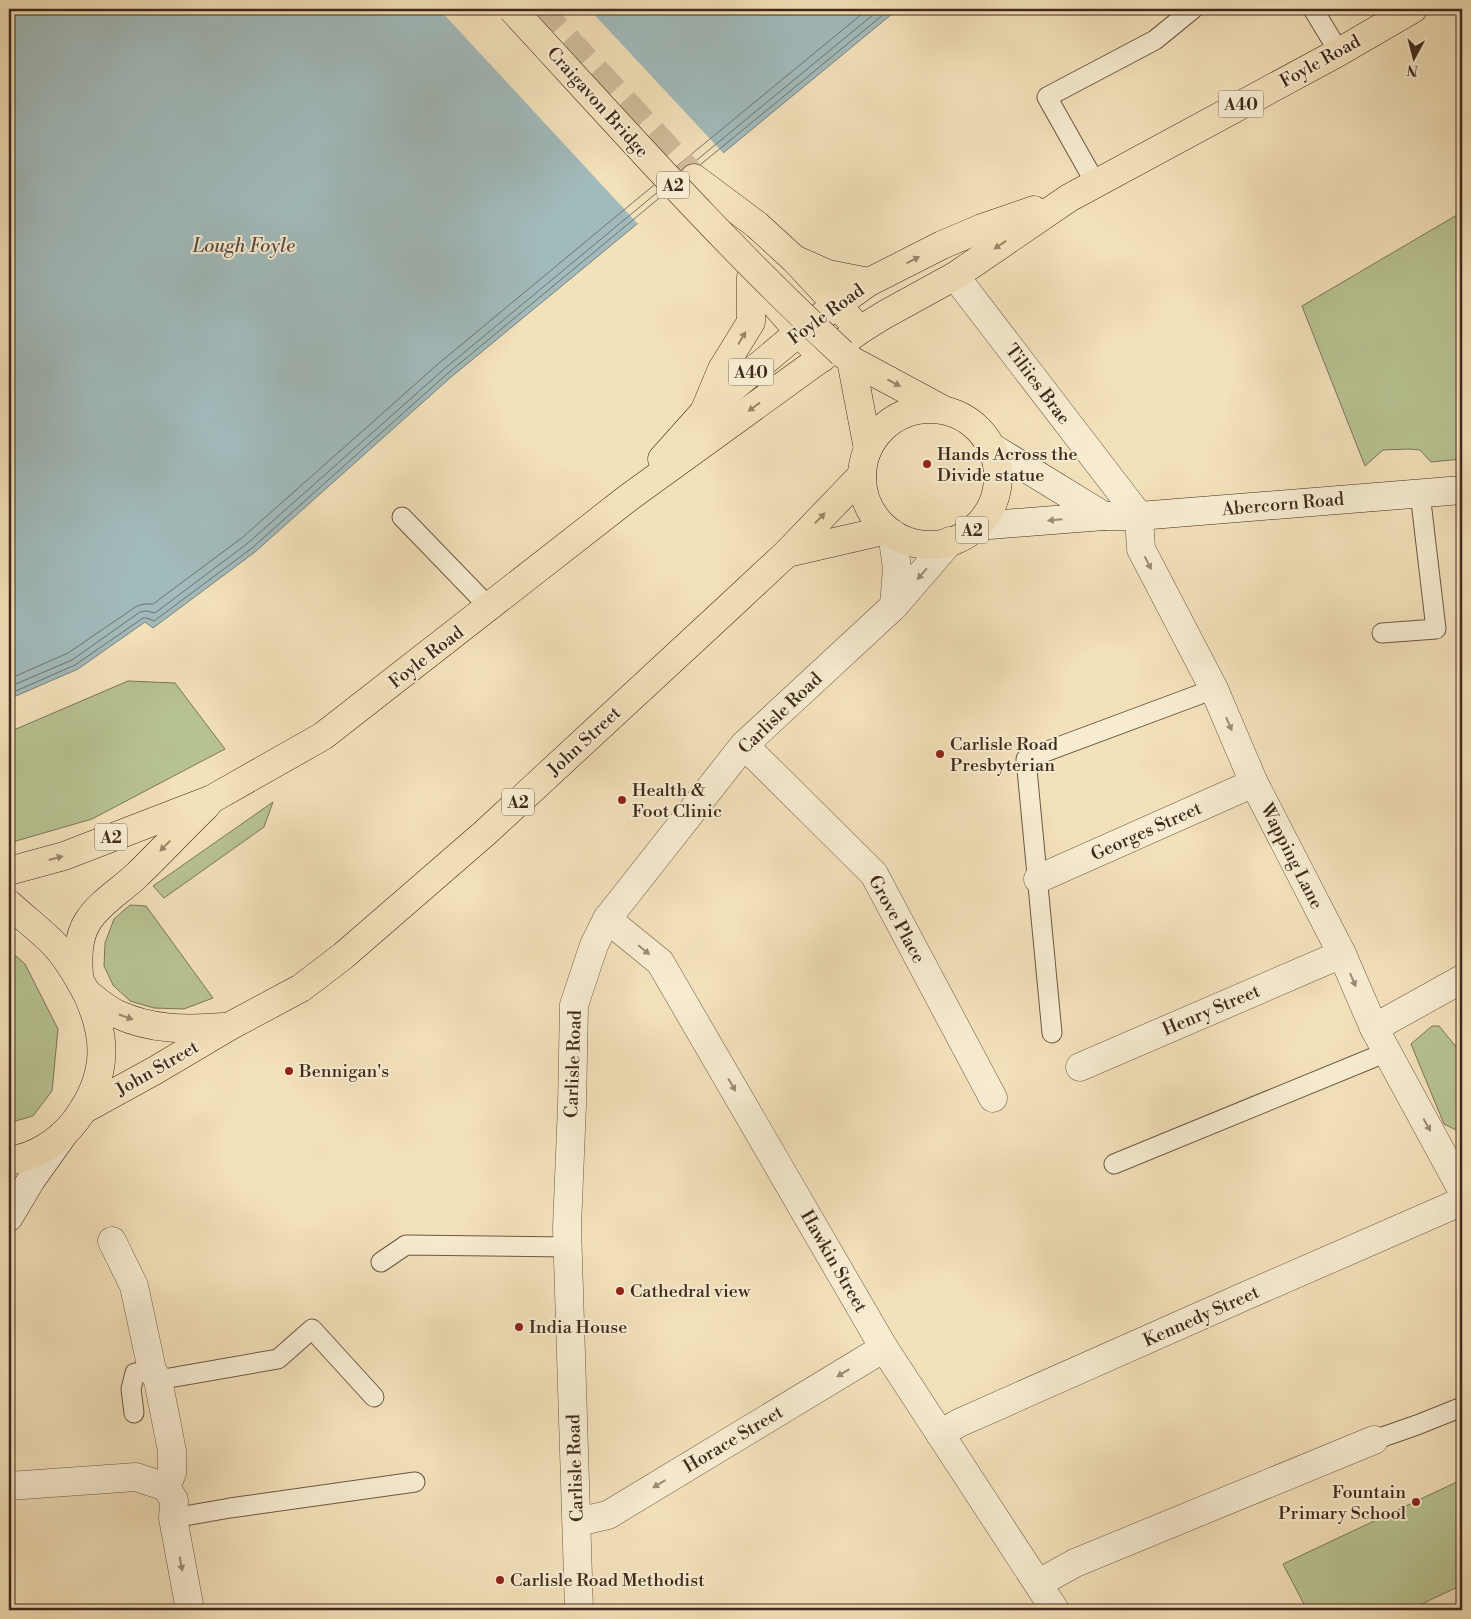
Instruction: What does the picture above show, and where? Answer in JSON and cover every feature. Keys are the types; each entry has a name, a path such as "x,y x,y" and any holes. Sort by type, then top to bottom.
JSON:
{"main road":[{"name":"Craigavon Bridge","path":"512,9 686,199 838,357"},
{"name":"Foyle Road","path":"9,871 64,856 212,799 323,736 628,498 838,357 860,330 955,276 1069,198 1339,52 1413,9"},
{"name":"Craigavon Bridge","path":"860,330 794,259 757,225 694,178 734,256 798,333 838,357 942,409"},
{"name":"Foyle Road","path":"628,498 704,412 798,333 869,282 942,245 982,228 1069,198"},
{"path":"794,259 828,274 869,282"},
{"path":"704,412 722,369 751,322 751,277"},
{"name":"A2","path":"838,357 865,462 864,495 874,516 890,531 903,540 921,544 941,544 961,538 977,526 990,510 997,492 998,470 992,448 980,430 963,416 942,409 920,409 900,415 881,429 865,462"},
{"name":"John Street","path":"83,1110 230,1026 301,988 343,956 486,832 786,553 865,462"},
{"path":"786,553 890,531"},
{"name":"Foyle Road","path":"82,984 78,958 80,939 87,922 101,906 138,875 212,799"},
{"name":"A2","path":"9,904 52,942 82,984 93,1006 102,1046 101,1068 94,1090 83,1110 64,1134 39,1151 9,1160"},
{"name":"John Street","path":"82,984 117,1014 137,1021 163,1028 191,1030 230,1026"}],"street":[{"name":"Tiliies Brae","path":"955,276 1139,516"},
{"path":"992,448 1104,516"},
{"name":"Abercorn Road","path":"977,526 1104,516 1139,516 1462,490"},
{"name":"Wapping Lane","path":"1139,516 1141,549 1214,689 1254,783 1342,954 1374,1028 1462,1190"},
{"path":"890,531 897,568 894,606"},
{"name":"Carlisle Road","path":"579,1610 567,1227 574,1005 594,945 607,919 744,745 894,606 950,541"},
{"name":"Grove Place","path":"744,745 874,874 993,1098"},
{"name":"Georges Street","path":"1038,879 1254,783"},
{"name":"Hawkin Street","path":"607,919 660,962 884,1348 1055,1610"},
{"name":"Henry Street","path":"1080,1067 1342,954"},
{"path":"1374,1028 1462,979"},
{"path":"9,1217 31,1180 64,1134"},
{"name":"Kennedy Street","path":"940,1434 1462,1200"},
{"path":"112,1241 134,1286 172,1451 172,1473 166,1487"},
{"name":"Horace Street","path":"577,1522 608,1515 884,1348"},
{"path":"1038,1583 1075,1563 1374,1440"},
{"path":"9,1486 136,1478 166,1487 174,1500 172,1518 190,1610"}],"lane":[{"path":"1096,184 1047,98 1155,40 1193,9"},
{"path":"1313,9 1339,52"},
{"path":"1382,634 1436,629 1420,493"},
{"path":"402,517 489,607"},
{"path":"1052,1033 1026,759 1214,689"},
{"path":"1114,1164 1387,1052"},
{"path":"381,1262 406,1245 568,1247"},
{"path":"134,1413 131,1389 135,1373 155,1375 278,1359 312,1329 374,1397"},
{"path":"1374,1440 1462,1407"},
{"path":"172,1518 415,1482"}],"green space":[{"path":"1462,212 1462,459 1431,462 1420,450 1383,450 1365,466 1302,306"},
{"path":"128,681 175,683 225,749 92,819 9,843 9,732"},
{"path":"273,802 264,827 164,898 153,886"},
{"path":"130,905 146,906 213,998 184,1009 154,1008 130,1001 113,985 104,966 105,943 114,919"},
{"path":"9,950 25,964 58,1029 52,1091 33,1116 12,1122 9,1122"},
{"path":"1432,1026 1439,1026 1462,1054 1462,1133 1444,1124 1411,1044"},
{"path":"1461,1480 1462,1585 1409,1610 1307,1610 1283,1564"}],"water":[{"name":"Lough Foyle","path":"9,9 898,9 450,378 255,552 153,628 145,622 78,669 9,699"}],"pier":[{"path":"439,9 589,9 725,155 639,225"}],"tunnel":[{"path":"538,9 694,178"}],"place":[{"name":"Hands Across the Divide statue","path":"927,464"},
{"name":"Carlisle Road Presbyterian","path":"940,754"},
{"name":"Health & Foot Clinic","path":"622,800"},
{"name":"Bennigan's","path":"289,1071"},
{"name":"Cathedral view","path":"620,1291"},
{"name":"India House","path":"519,1327"},
{"name":"Fountain Primary School","path":"1416,1502"},
{"name":"Carlisle Road Methodist","path":"500,1580"}]}
